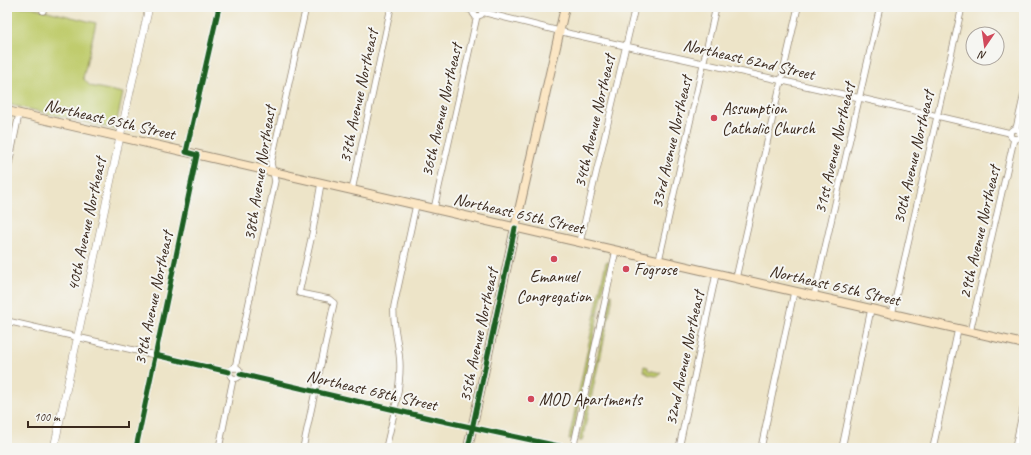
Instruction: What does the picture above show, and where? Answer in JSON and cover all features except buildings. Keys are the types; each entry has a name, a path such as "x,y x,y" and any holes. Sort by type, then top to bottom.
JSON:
{"main road":[{"name":"35th Avenue Northeast","path":"468,448 515,228 565,7"},
{"name":"Northeast 65th Street","path":"7,111 1024,344"}],"street":[{"name":"40th Avenue Northeast","path":"54,448 149,7"},
{"path":"186,152 219,7"},
{"name":"38th Avenue Northeast","path":"235,368 275,181 271,163 306,7"},
{"name":"37th Avenue Northeast","path":"352,190 392,7"},
{"path":"460,7 474,9 474,14 476,16 480,16 481,10"},
{"name":"34th Avenue Northeast","path":"580,242 635,7"},
{"name":"33rd Avenue Northeast","path":"659,260 716,7"},
{"path":"736,278 798,7"},
{"name":"31st Avenue Northeast","path":"814,296 880,7"},
{"name":"30th Avenue Northeast","path":"892,314 962,7"},
{"name":"Northeast 62nd Street","path":"481,10 560,31 1010,133"},
{"name":"36th Avenue Northeast","path":"434,209 476,16"},
{"path":"1016,129 1022,136 1014,139 1010,133 1016,129 1024,94"},
{"path":"7,174 19,114"},
{"name":"29th Avenue Northeast","path":"970,332 1014,139"},
{"name":"39th Avenue Northeast","path":"136,448 197,154"},
{"path":"303,448 334,303 329,300 299,293 313,230 321,183"},
{"path":"386,448 394,410 400,365 394,321 394,306 416,205"},
{"path":"568,448 570,444 576,446 616,250"},
{"name":"32nd Avenue Northeast","path":"679,448 716,274"},
{"path":"761,448 794,292"},
{"path":"842,448 872,309"},
{"path":"7,321 229,372 233,378 219,448"},
{"path":"933,448 958,329"},
{"path":"229,372 231,369 235,368 239,370 240,374 238,378 233,378"},
{"name":"Northeast 68th Street","path":"240,374 394,410 568,448"},
{"path":"1015,448 1024,405"}],"green space":[{"path":"7,7 31,7 96,23 83,78 90,86 123,93 115,129 7,104"},
{"path":"606,262 609,262 598,313 595,313"},
{"path":"611,294 612,300 600,360 597,359"},
{"path":"595,314 598,315 572,439 569,439"},
{"path":"596,361 599,361 582,441 579,441"},
{"path":"644,366 648,367 648,370 661,373 656,376 647,374 647,372 643,371"}],"cycle path":[{"path":"136,448 197,155 186,152 219,7"},
{"path":"468,448 515,228"},
{"path":"155,355 229,372"},
{"path":"240,374 438,420 568,448"}],"place":[{"name":"Assumption Catholic Church","path":"714,118"},
{"name":"Emanuel Congregation","path":"554,259"},
{"name":"Fogrose","path":"626,269"},
{"name":"MOD Apartments","path":"531,399"}]}
